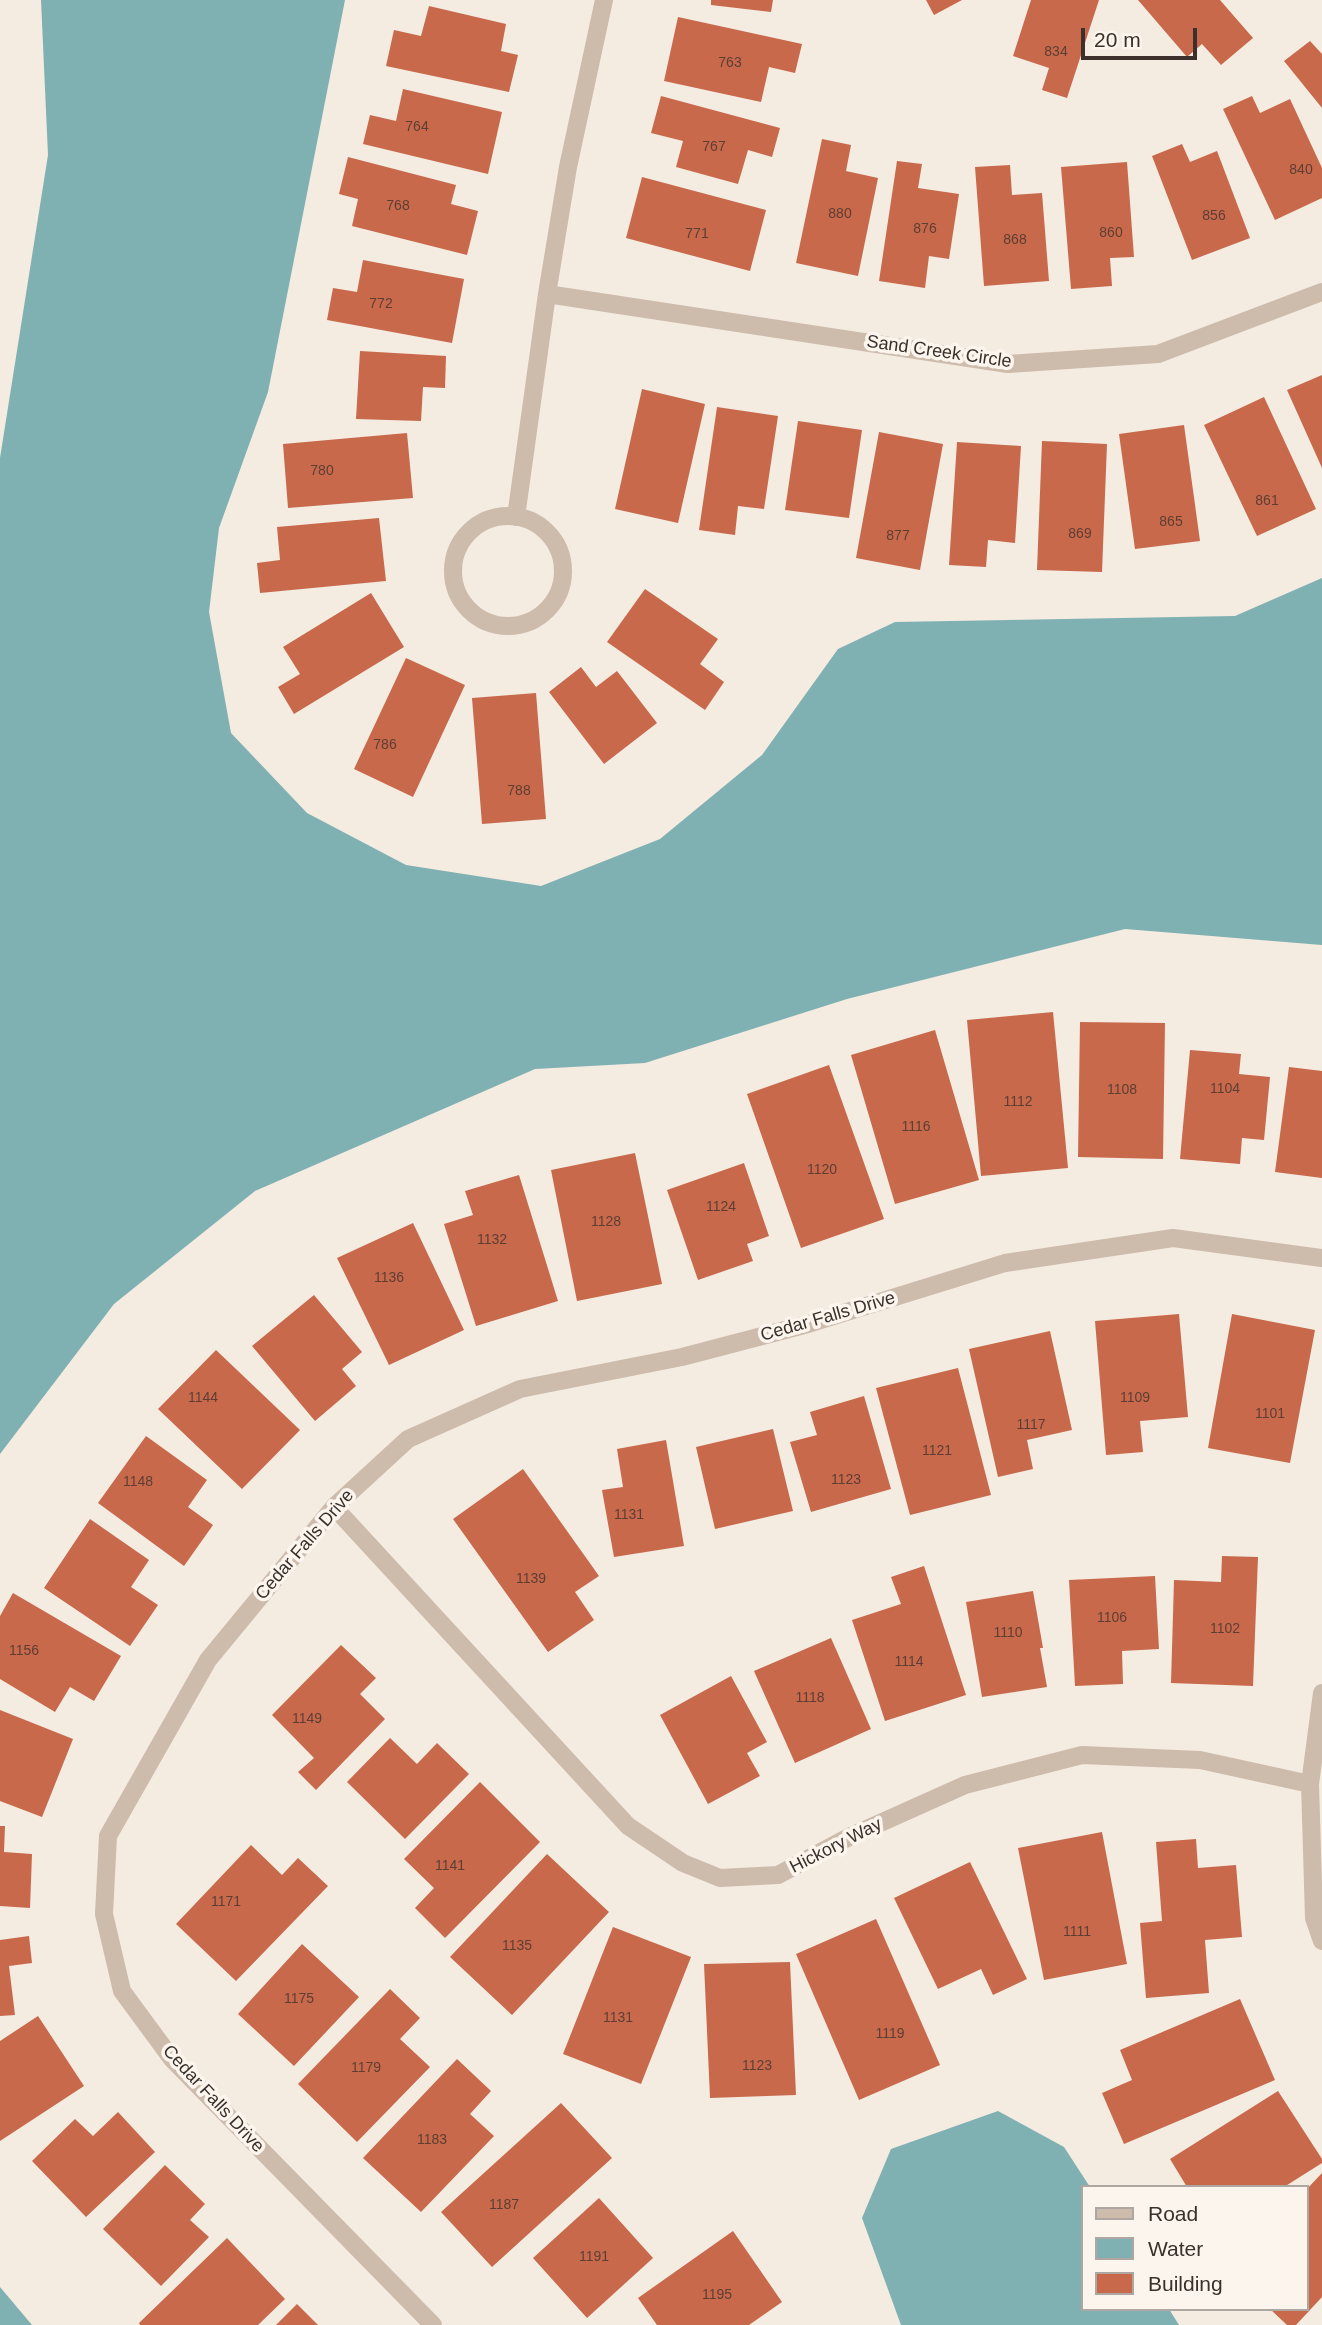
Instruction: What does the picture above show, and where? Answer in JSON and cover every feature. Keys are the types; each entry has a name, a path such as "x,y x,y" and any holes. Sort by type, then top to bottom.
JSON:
{"street":[{"path":"516,517 547,294 568,167 604,0"},
{"name":"Sand Creek Circle","path":"547,294 1008,364 1158,354 1322,292"},
{"path":"499,517 516,517 533,522 547,533 557,546 563,580 557,597 547,611 533,621 516,626 499,626 483,621 468,611 458,597 452,580 453,563 458,546 468,532 482,522 499,517"},
{"name":"Cedar Falls Drive","path":"433,2325 172,2059 122,1991 104,1914 108,1836 161,1742 208,1660 334,1507 408,1439 520,1389 682,1357 808,1324 1005,1263 1173,1238 1322,1258"},
{"name":"Hickory Way","path":"334,1507 628,1826 682,1863 720,1878 778,1875 849,1837 965,1785 1082,1755 1200,1760 1310,1784"},
{"path":"1322,1693 1310,1784 1314,1918 1322,1941"}],"water":[{"path":"41,0 345,0 268,392 219,528 209,612 231,733 307,813 406,865 541,886 660,839 762,755 838,649 895,622 1235,616 1322,578 1322,945 1125,929 847,999 645,1063 535,1069 255,1191 114,1304 0,1454 0,458 48,155"},
{"path":"998,2111 1064,2147 1089,2185 1080,2185 1080,2311 1170,2311 1179,2325 901,2325 862,2218 891,2149"},
{"path":"0,2287 32,2325 0,2325"}],"building":[{"path":"711,0 773,0 771,12 711,5"},
{"path":"926,0 962,0 934,15"},
{"path":"1031,0 1099,0 1067,98 1042,90 1049,68 1013,56"},
{"path":"1138,0 1220,0 1253,38 1221,65 1202,44 1187,57"},
{"path":"429,6 506,24 501,51 518,55 509,92 386,66 394,30 421,36"},
{"path":"678,17 802,44 795,73 769,67 761,102 664,81"},
{"path":"1310,41 1322,54 1322,108 1284,61"},
{"path":"403,89 502,112 488,174 363,144 370,115 396,121"},
{"path":"661,96 780,128 772,157 748,150 738,184 676,167 683,141 651,133"},
{"path":"1252,96 1260,113 1290,99 1322,168 1322,198 1275,220 1223,109"},
{"path":"822,139 851,145 846,171 878,178 858,276 796,263"},
{"path":"1182,144 1190,162 1217,151 1250,238 1192,260 1152,156"},
{"path":"348,157 456,185 451,204 478,211 467,255 352,226 358,199 339,194"},
{"path":"897,161 922,164 918,188 959,194 949,259 929,256 925,288 879,281"},
{"path":"1127,162 1134,257 1110,258 1112,286 1071,289 1061,167"},
{"path":"1010,165 1012,195 1042,193 1049,281 984,286 975,167"},
{"path":"642,177 766,210 750,271 626,238"},
{"path":"363,260 464,279 452,343 327,320 333,288 357,292"},
{"path":"360,351 446,356 445,388 423,387 421,421 356,419"},
{"path":"1322,375 1322,468 1287,390"},
{"path":"642,389 705,404 678,523 615,509"},
{"path":"1264,397 1316,509 1257,536 1204,425"},
{"path":"717,407 778,416 764,509 738,506 735,535 699,530"},
{"path":"798,421 862,430 849,518 785,510"},
{"path":"1184,425 1200,541 1135,549 1119,434"},
{"path":"879,432 943,444 920,570 856,558"},
{"path":"407,433 413,498 288,508 283,444"},
{"path":"1042,441 1107,444 1102,572 1037,570"},
{"path":"957,442 1021,446 1015,543 988,540 986,567 949,565"},
{"path":"379,518 386,581 260,593 257,563 280,560 277,527"},
{"path":"645,589 718,639 700,664 724,682 705,710 607,642"},
{"path":"371,593 404,647 294,714 278,687 300,674 283,647"},
{"path":"406,658 465,685 413,797 354,769"},
{"path":"581,667 596,687 617,671 657,723 604,764 549,692"},
{"path":"536,693 546,819 482,824 472,698"},
{"path":"1053,1012 1068,1168 981,1176 967,1020"},
{"path":"1080,1022 1165,1023 1163,1159 1078,1157"},
{"path":"935,1030 979,1180 895,1204 851,1055"},
{"path":"1190,1050 1241,1054 1239,1074 1270,1077 1264,1140 1242,1138 1240,1164 1180,1159"},
{"path":"829,1065 884,1219 801,1248 747,1094"},
{"path":"1289,1067 1322,1071 1322,1178 1275,1172"},
{"path":"635,1153 662,1284 577,1301 551,1170"},
{"path":"744,1163 769,1236 747,1244 753,1261 698,1280 667,1190"},
{"path":"519,1175 558,1301 476,1326 444,1224 473,1215 465,1191"},
{"path":"413,1223 464,1330 389,1365 337,1258"},
{"path":"314,1295 362,1352 342,1369 356,1386 315,1421 252,1346"},
{"path":"1179,1314 1188,1417 1140,1421 1143,1452 1106,1455 1095,1321"},
{"path":"1232,1314 1315,1330 1290,1463 1208,1448"},
{"path":"1050,1331 1072,1430 1027,1440 1033,1469 998,1477 969,1349"},
{"path":"216,1350 300,1430 242,1489 158,1409"},
{"path":"958,1368 991,1495 910,1515 876,1388"},
{"path":"864,1396 891,1489 811,1512 790,1442 817,1435 810,1412"},
{"path":"773,1429 793,1511 715,1529 696,1447"},
{"path":"146,1436 207,1480 188,1507 213,1525 184,1566 98,1503"},
{"path":"666,1440 684,1546 614,1557 602,1490 623,1487 617,1449"},
{"path":"523,1469 599,1576 575,1592 594,1620 548,1652 453,1519"},
{"path":"90,1519 149,1560 131,1587 158,1605 130,1646 44,1588"},
{"path":"1222,1556 1258,1557 1253,1686 1171,1683 1174,1580 1221,1582"},
{"path":"924,1566 966,1695 885,1721 852,1620 901,1604 891,1577"},
{"path":"1155,1576 1159,1649 1122,1651 1123,1684 1075,1686 1069,1580"},
{"path":"1033,1591 1047,1687 982,1697 966,1602"},
{"path":"13,1593 121,1656 94,1701 70,1687 55,1712 0,1679 0,1616"},
{"path":"831,1638 871,1729 795,1763 754,1671"},
{"path":"341,1645 376,1678 360,1694 385,1719 316,1790 298,1772 314,1758 272,1715"},
{"path":"731,1676 767,1742 747,1753 760,1776 708,1804 660,1715"},
{"path":"0,1710 73,1739 42,1817 0,1801"},
{"path":"390,1738 417,1764 437,1743 469,1774 405,1839 347,1782"},
{"path":"480,1782 540,1842 445,1938 415,1908 434,1888 404,1859"},
{"path":"0,1826 5,1826 4,1852 32,1854 30,1908 0,1906"},
{"path":"1102,1832 1127,1964 1044,1980 1018,1848"},
{"path":"1196,1839 1198,1868 1236,1865 1242,1937 1205,1940 1209,1993 1146,1998 1140,1923 1162,1921 1156,1842"},
{"path":"251,1845 282,1875 298,1858 328,1886 236,1981 176,1924"},
{"path":"547,1854 609,1912 512,2015 450,1957"},
{"path":"970,1862 1027,1979 993,1995 981,1969 938,1989 894,1898"},
{"path":"876,1919 940,2065 859,2100 796,1954"},
{"path":"613,1927 691,1957 641,2084 563,2054"},
{"path":"29,1936 32,1963 9,1966 15,2015 0,2016 0,1940"},
{"path":"302,1944 359,1997 294,2066 238,2014"},
{"path":"790,1962 796,2095 710,2098 704,1964"},
{"path":"390,1989 420,2018 400,2039 430,2067 357,2142 298,2084"},
{"path":"1240,1999 1275,2080 1124,2144 1102,2093 1132,2080 1120,2050"},
{"path":"38,2016 84,2086 0,2141 0,2041"},
{"path":"457,2059 491,2091 470,2114 494,2136 421,2212 363,2158"},
{"path":"1278,2091 1322,2163 1287,2185 1186,2185 1170,2159"},
{"path":"561,2103 612,2158 492,2267 441,2212"},
{"path":"118,2112 155,2152 86,2217 32,2161 75,2119 93,2136"},
{"path":"165,2165 205,2204 190,2220 209,2237 161,2286 103,2229"},
{"path":"1322,2173 1322,2297 1296,2325 1287,2325 1272,2311 1308,2311 1308,2188"},
{"path":"599,2198 653,2258 587,2318 533,2258"},
{"path":"733,2231 782,2302 749,2325 657,2325 638,2298"},
{"path":"227,2238 285,2299 258,2325 140,2325 139,2323"},
{"path":"297,2304 318,2325 276,2325"}]}
